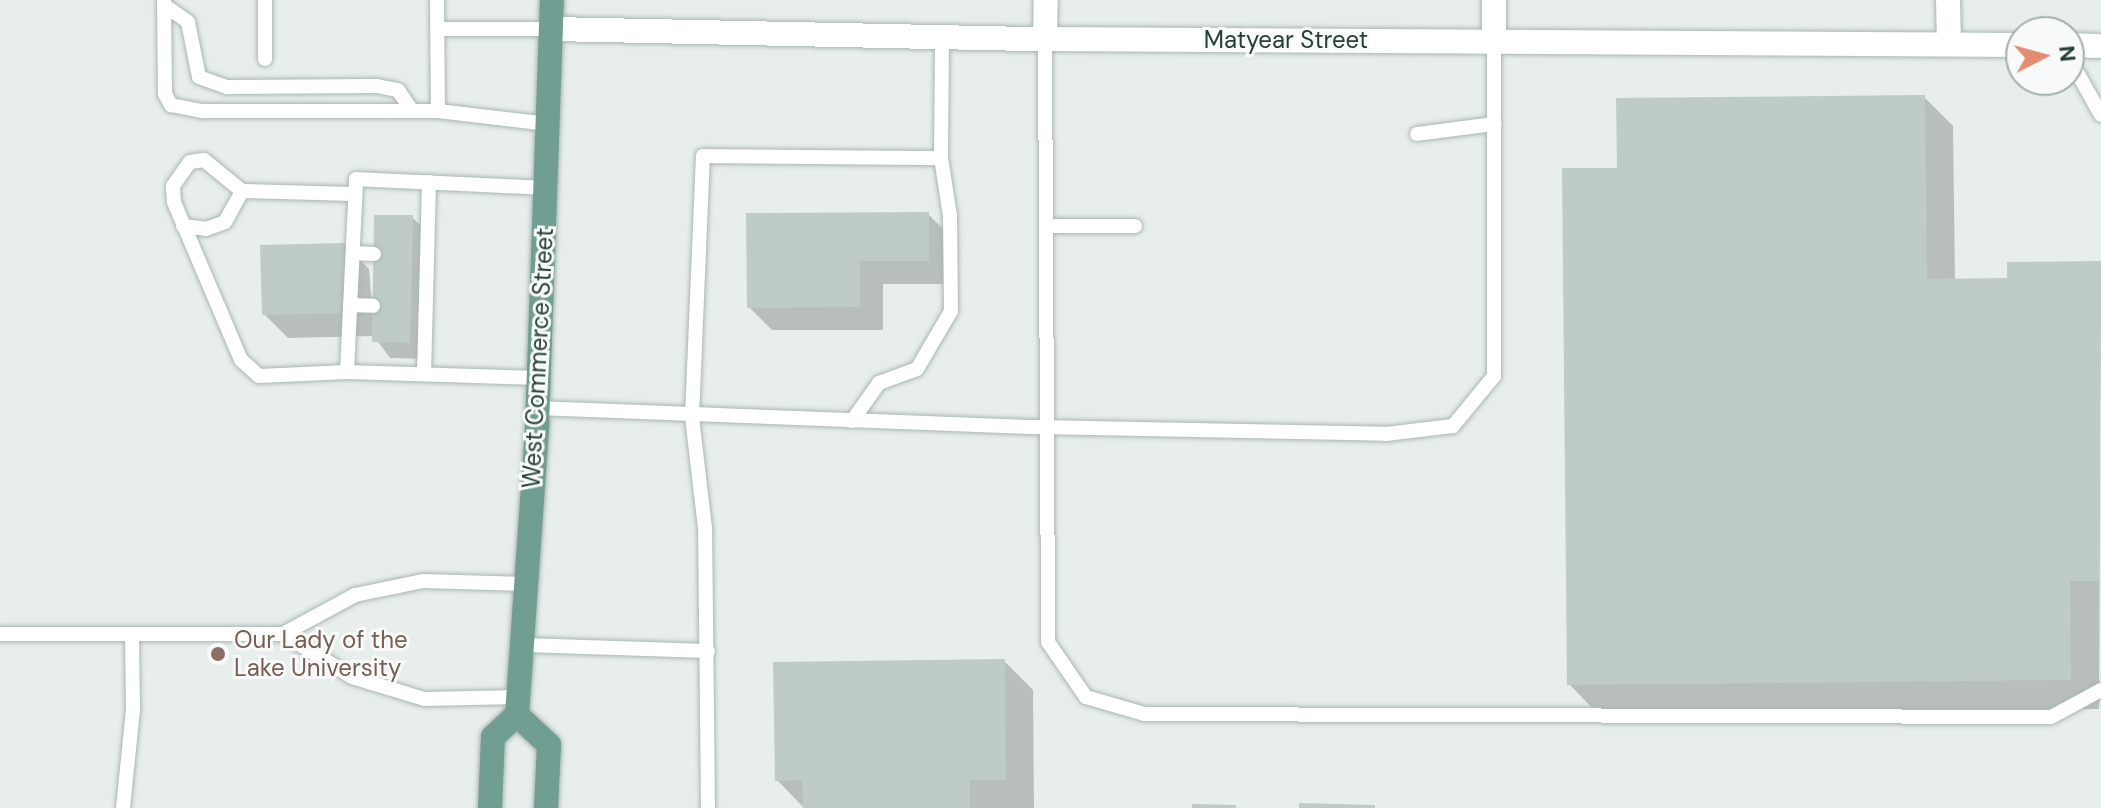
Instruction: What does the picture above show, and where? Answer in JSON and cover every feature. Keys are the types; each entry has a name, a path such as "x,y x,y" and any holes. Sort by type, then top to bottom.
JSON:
{"main road":[{"name":"West Commerce Street","path":"518,706 537,408 552,0"},
{"path":"490,808 493,737 518,706 549,745 546,808"}],"street":[{"path":"1045,39 1046,0"},
{"path":"1494,0 1494,41"},
{"path":"1948,0 1949,44"},
{"name":"Matyear Street","path":"552,29 1045,39 2005,45"},
{"path":"2085,46 2097,46"}],"lane":[{"path":"265,0 265,59"},
{"path":"437,0 438,111"},
{"path":"164,3 165,94 171,105 203,111 438,111 548,124"},
{"path":"164,3 188,22 191,57 199,77 227,87 377,86 398,90 412,111"},
{"path":"437,29 552,29"},
{"path":"852,421 879,383 917,369 951,311 950,216 941,158 942,36"},
{"path":"1045,39 1050,226 1048,642 1086,697 1144,714 2051,717 2101,690"},
{"path":"537,408 692,417 1386,434 1453,426 1494,376 1494,41"},
{"path":"2085,86 2101,115"},
{"path":"1417,134 1494,124"},
{"path":"708,808 705,528 692,417 703,156 941,158"},
{"path":"355,194 242,191 214,164 190,162 173,186 183,226 241,360 259,376 347,372 538,378"},
{"path":"347,372 356,179 546,188"},
{"path":"424,374 418,307 420,255 429,182"},
{"path":"183,226 206,229 225,222 242,191"},
{"path":"1050,226 1135,226"},
{"path":"353,253 374,254"},
{"path":"350,305 373,306"},
{"path":"0,634 283,634 355,595 423,581 526,584"},
{"path":"283,634 352,677 424,699 518,706"},
{"path":"123,808 133,710 132,635"},
{"path":"523,645 708,651"}],"building":[{"path":"1925,95 1927,279 2007,278 2007,262 2101,261 2099,581 2070,581 2071,680 1567,685 1562,168 1617,168 1616,98"},
{"path":"929,212 929,261 860,261 860,307 747,308 746,213"},
{"path":"374,215 413,215 410,343 372,342"},
{"path":"346,243 348,313 262,315 260,245"},
{"path":"1005,659 1006,780 970,780 970,808 803,808 802,780 775,781 773,662"},
{"path":"1299,803 1375,805 1375,808 1299,808"},
{"path":"1192,804 1236,805 1236,808 1192,808"}],"place":[{"name":"Our Lady of the Lake University","path":"218,654"}]}
